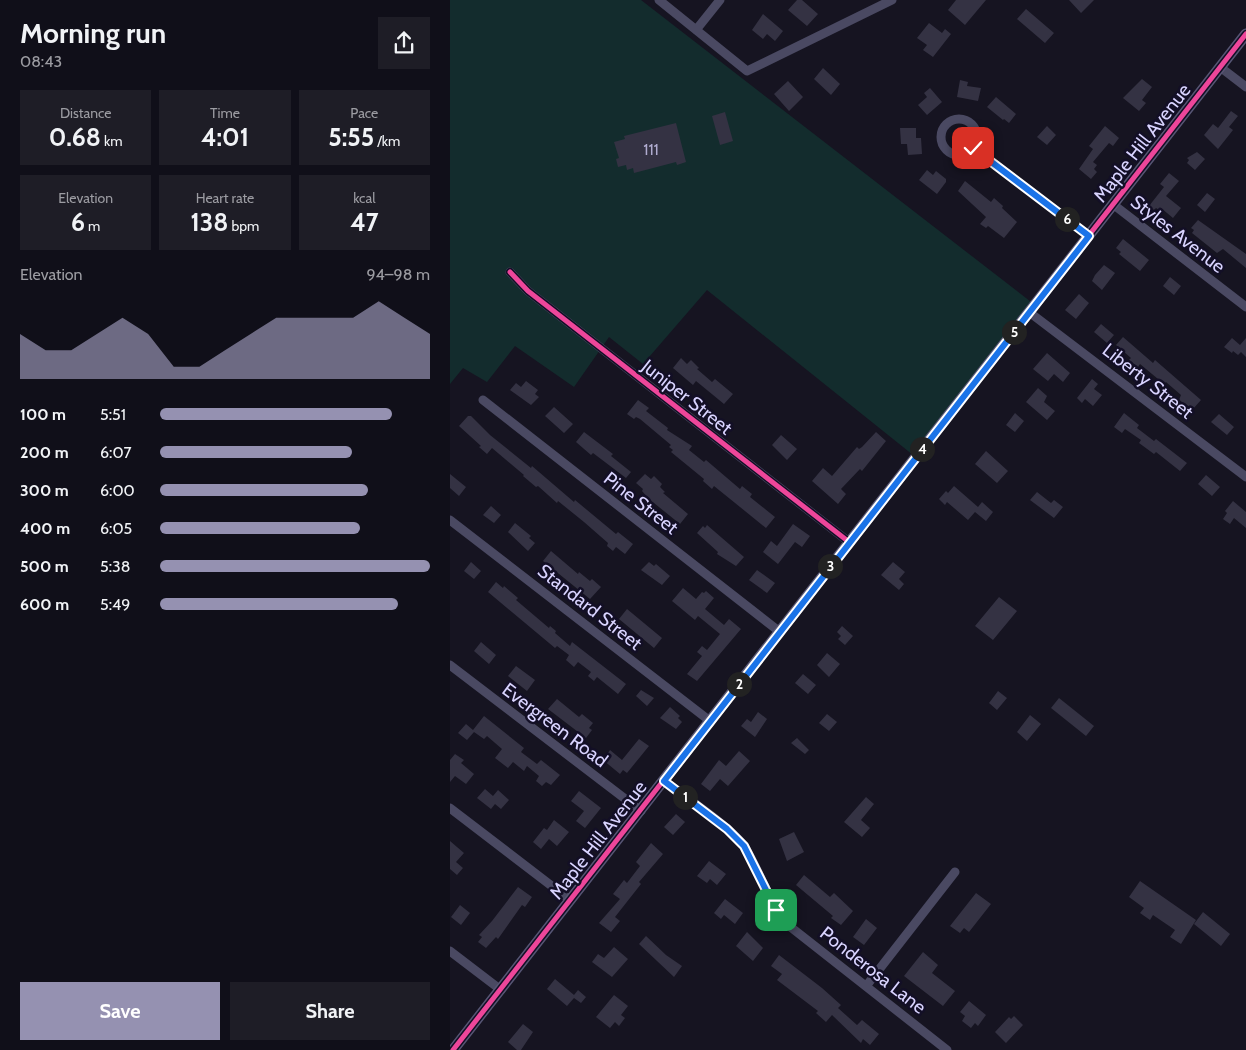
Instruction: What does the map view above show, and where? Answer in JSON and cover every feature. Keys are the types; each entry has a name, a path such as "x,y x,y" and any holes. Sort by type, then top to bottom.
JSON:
{"street":[{"path":"659,0 747,71 892,0"},
{"path":"696,30 720,0"},
{"name":"Maple Hill Avenue","path":"453,1050 1246,34"},
{"path":"1220,67 1246,87"},
{"path":"953,119 964,119 969,122 976,131 977,137 973,148 964,154 958,155 948,152 941,142 941,131 944,126 953,119"},
{"path":"973,148 1089,236"},
{"name":"Styles Avenue","path":"1114,205 1246,307"},
{"name":"Juniper Street","path":"510,272 528,292 849,542"},
{"name":"Liberty Street","path":"1029,312 1246,477"},
{"name":"Pine Street","path":"483,400 780,632"},
{"name":"Standard Street","path":"450,520 710,720"},
{"name":"Evergreen Road","path":"450,665 641,811"},
{"name":"Ponderosa Lane","path":"664,781 727,829 744,846 776,910 788,925 867,985 947,1050"},
{"path":"450,808 570,900"},
{"path":"867,985 955,872"},
{"path":"450,951 501,990"}],"green space":[{"path":"450,0 641,0 1035,305 913,455 707,290 643,364 609,337 574,387 515,346 487,382 463,368 450,384"}],"building":[{"path":"797,0 802,0 818,14 807,26 788,10"},
{"path":"956,0 986,0 965,25 948,10"},
{"path":"1069,0 1094,0 1081,13"},
{"path":"1026,9 1054,33 1045,43 1017,19"},
{"path":"763,14 783,31 775,41 767,34 763,39 752,30"},
{"path":"929,23 942,33 945,29 951,34 933,57 923,50 927,45 917,38"},
{"path":"823,68 840,84 831,95 814,79"},
{"path":"1142,79 1152,87 1142,100 1146,103 1139,111 1123,98"},
{"path":"960,80 968,82 967,86 981,88 978,101 957,97"},
{"path":"788,81 803,97 789,111 774,94"},
{"path":"930,88 942,102 927,115 918,105 927,97 924,93"},
{"path":"996,97 1016,114 1009,123 987,107"},
{"path":"1231,111 1238,116 1229,127 1233,130 1218,149 1204,135 1213,124 1218,128"},
{"path":"725,112 733,141 720,145 712,116"},
{"path":"676,123 686,162 677,165 676,162 634,173 633,168 627,170 626,165 618,167 616,159 619,158 614,142 625,139 624,136"},
{"path":"1047,126 1056,135 1047,145 1037,137"},
{"path":"1105,126 1119,138 1113,146 1109,143 1093,162 1097,165 1094,169 1097,172 1091,179 1079,169 1093,149 1089,146"},
{"path":"900,128 916,128 916,138 921,138 922,154 908,155 907,144 901,144"},
{"path":"1197,152 1205,159 1195,170 1187,163 1189,160 1187,158"},
{"path":"927,170 933,175 936,171 946,179 946,182 937,194 919,180"},
{"path":"1169,173 1179,181 1166,196 1181,208 1173,218 1161,208 1154,210 1149,206 1164,187 1160,184"},
{"path":"965,181 991,202 994,198 1017,222 1004,238 988,226 986,228 980,224 986,217 958,191"},
{"path":"1207,193 1215,199 1205,212 1197,205"},
{"path":"1198,220 1246,254 1246,268 1223,249 1217,253 1192,233 1194,230 1191,228"},
{"path":"1123,239 1149,260 1140,271 1119,254 1121,252 1116,248"},
{"path":"1104,265 1115,273 1102,290 1092,281"},
{"path":"1170,277 1181,286 1174,295 1163,286"},
{"path":"1079,294 1089,303 1076,319 1065,310"},
{"path":"1101,324 1114,335 1107,343 1094,332"},
{"path":"1123,337 1153,363 1155,360 1201,400 1193,409 1179,400 1181,395 1166,382 1162,386 1156,381 1158,379 1140,364 1138,367 1129,360 1131,358 1116,345"},
{"path":"1232,338 1240,345 1246,338 1246,357 1241,352 1238,355 1224,347"},
{"path":"1047,353 1070,373 1063,382 1054,374 1048,381 1033,369"},
{"path":"681,358 687,364 691,360 699,368 697,369 712,382 715,379 733,394 724,404 696,381 693,385 673,368"},
{"path":"1092,379 1098,384 1094,389 1102,395 1093,406 1085,399 1082,403 1077,398"},
{"path":"526,381 538,390 535,394 539,397 531,405 510,390 516,383 521,387"},
{"path":"1038,388 1047,396 1044,402 1055,411 1047,420 1026,402"},
{"path":"638,400 649,408 646,411 668,428 667,430 692,446 689,450 704,462 706,460 740,489 742,486 752,494 750,497 775,517 766,528 714,486 712,489 703,481 704,479 671,452 673,450 669,447 671,445 640,419 636,417 634,419 627,414"},
{"path":"554,407 573,424 564,433 545,416"},
{"path":"1015,413 1024,421 1015,432 1006,425"},
{"path":"1124,413 1139,425 1137,428 1154,441 1156,439 1187,463 1180,471 1156,452 1154,454 1139,443 1141,440 1125,429 1122,433 1114,427"},
{"path":"1219,414 1234,427 1227,435 1211,422"},
{"path":"468,416 471,416 490,435 531,468 532,466 574,502 575,500 616,534 618,532 633,544 625,554 616,547 613,551 607,546 608,543 584,522 558,501 557,503 538,486 536,487 492,448 487,454 479,447 481,446 459,426"},
{"path":"584,432 613,454 611,456 631,472 626,478 593,453 591,455 576,442"},
{"path":"876,432 886,441 862,471 860,469 841,489 846,494 838,504 812,481 823,468 832,476 857,447 859,449 862,447"},
{"path":"781,435 797,449 787,460 772,445"},
{"path":"986,451 1008,471 997,483 975,464"},
{"path":"450,474 466,487 459,496 450,488"},
{"path":"645,474 651,479 654,476 662,484 660,487 665,492 663,493 688,514 680,524 649,499 642,491 643,489 636,483"},
{"path":"1206,475 1220,487 1212,496 1198,484"},
{"path":"954,486 978,507 982,502 993,512 986,521 975,512 968,520 947,502 945,505 939,499"},
{"path":"1037,492 1051,503 1054,500 1063,507 1054,518 1030,500"},
{"path":"1233,501 1246,512 1246,528 1234,518 1230,524 1223,519 1227,513 1225,511"},
{"path":"491,506 501,515 494,523 483,515"},
{"path":"515,523 531,536 529,538 535,543 528,551 508,532"},
{"path":"793,524 810,536 802,547 795,542 778,564 763,552 771,541 777,546"},
{"path":"707,525 744,557 736,566 717,554 718,552 697,533 703,526 705,528"},
{"path":"551,551 578,574 579,572 590,581 592,579 601,587 590,599 543,561"},
{"path":"471,562 481,571 474,579 464,571"},
{"path":"649,562 654,566 656,564 670,576 662,585 641,570"},
{"path":"893,562 905,572 899,579 904,584 899,590 881,575"},
{"path":"757,570 775,583 767,593 749,580"},
{"path":"496,582 518,598 516,600 549,628 550,626 556,631 555,633 570,646 572,642 626,684 618,694 597,677 594,681 588,676 591,672 578,662 574,667 566,660 569,655 557,646 555,648 488,592"},
{"path":"683,588 696,599 702,592 706,591 714,598 705,609 724,625 729,619 741,629 697,681 687,674 702,656 697,652 702,646 707,650 720,634 698,616 695,620 672,601"},
{"path":"999,597 1017,611 993,640 975,626"},
{"path":"627,609 662,638 654,648 619,619"},
{"path":"842,626 853,636 845,645 838,639 841,636 837,632"},
{"path":"481,642 496,655 489,664 474,651"},
{"path":"827,653 840,664 829,677 817,665"},
{"path":"516,666 535,680 527,691 508,676"},
{"path":"803,674 816,685 808,694 795,683"},
{"path":"641,690 654,698 647,706 636,696"},
{"path":"998,691 1007,698 997,710 989,703"},
{"path":"1059,698 1094,726 1086,736 1051,708"},
{"path":"557,699 579,717 582,714 593,723 589,728 592,730 586,738 548,709"},
{"path":"670,707 680,716 678,718 682,722 676,729 660,718"},
{"path":"758,712 767,719 755,737 741,726 747,719 751,722"},
{"path":"827,714 837,722 829,731 819,723"},
{"path":"1030,715 1041,724 1027,741 1017,732"},
{"path":"484,716 524,748 521,752 537,764 541,760 560,775 551,785 546,782 542,786 536,781 539,776 527,766 524,771 513,762 508,768 495,758 502,749 487,736 484,739 474,732 467,740 458,733 466,724 473,730"},
{"path":"797,738 809,750 805,754 791,743"},
{"path":"639,739 649,746 627,773 623,770 620,774 603,760 610,750 622,760"},
{"path":"739,751 750,761 728,786 720,779 710,791 701,784 719,760 726,766"},
{"path":"455,754 464,760 461,763 474,774 466,784 455,776 450,782 450,760"},
{"path":"485,789 493,796 498,790 509,800 501,809 495,804 491,809 477,798"},
{"path":"579,791 601,808 585,828 576,821 584,811 571,801"},
{"path":"866,797 874,804 861,820 870,828 862,837 844,822"},
{"path":"676,814 685,822 673,835 664,827"},
{"path":"554,820 569,832 557,846 549,839 541,849 533,842 544,828 547,830"},
{"path":"794,832 804,852 787,861 779,839"},
{"path":"450,841 464,853 456,862 463,868 457,875 450,869"},
{"path":"651,843 663,854 639,882 641,884 615,917 620,921 611,932 599,923 620,899 613,894 624,880 627,883 640,866 636,862"},
{"path":"709,861 726,874 717,885 710,879 707,883 697,876"},
{"path":"804,875 830,897 834,893 853,911 841,925 796,885"},
{"path":"1140,881 1196,920 1181,944 1170,937 1175,930 1153,915 1150,920 1140,913 1144,908 1129,897"},
{"path":"518,887 532,897 525,907 522,905 498,939 496,937 486,948 478,942 482,937 479,935"},
{"path":"976,893 991,904 969,932 964,928 960,933 950,926"},
{"path":"725,899 743,913 735,924 724,915 721,919 714,913"},
{"path":"460,905 470,913 461,925 451,917"},
{"path":"1203,912 1230,934 1221,946 1194,924"},
{"path":"866,919 877,928 864,945 853,937"},
{"path":"747,932 763,948 753,961 736,946"},
{"path":"646,936 666,955 682,966 674,977 639,944"},
{"path":"614,947 628,959 612,977 592,962 598,954 604,958"},
{"path":"923,952 938,965 932,973 955,991 943,1006 904,976"},
{"path":"779,955 841,1005 838,1008 857,1025 862,1020 879,1034 870,1045 863,1039 861,1043 832,1015 826,1022 816,1013 818,1011 777,980 782,974 771,966"},
{"path":"555,979 574,995 578,990 586,997 581,1003 574,998 567,1006 547,989"},
{"path":"614,995 628,1006 621,1015 625,1018 619,1026 615,1022 610,1028 596,1017"},
{"path":"969,1001 986,1015 978,1026 975,1023 971,1028 962,1021 965,1016 960,1012"},
{"path":"1014,1016 1023,1025 1006,1043 995,1032 1009,1017 1011,1019"},
{"path":"523,1024 533,1032 521,1050 517,1050 508,1042"}],"cycle path":[{"path":"453,1050 1246,34"},
{"path":"510,272 528,291 849,542"}],"route":[{"path":"776,910 744,846 727,829 664,781 934,432 1089,236 973,148"}]}
